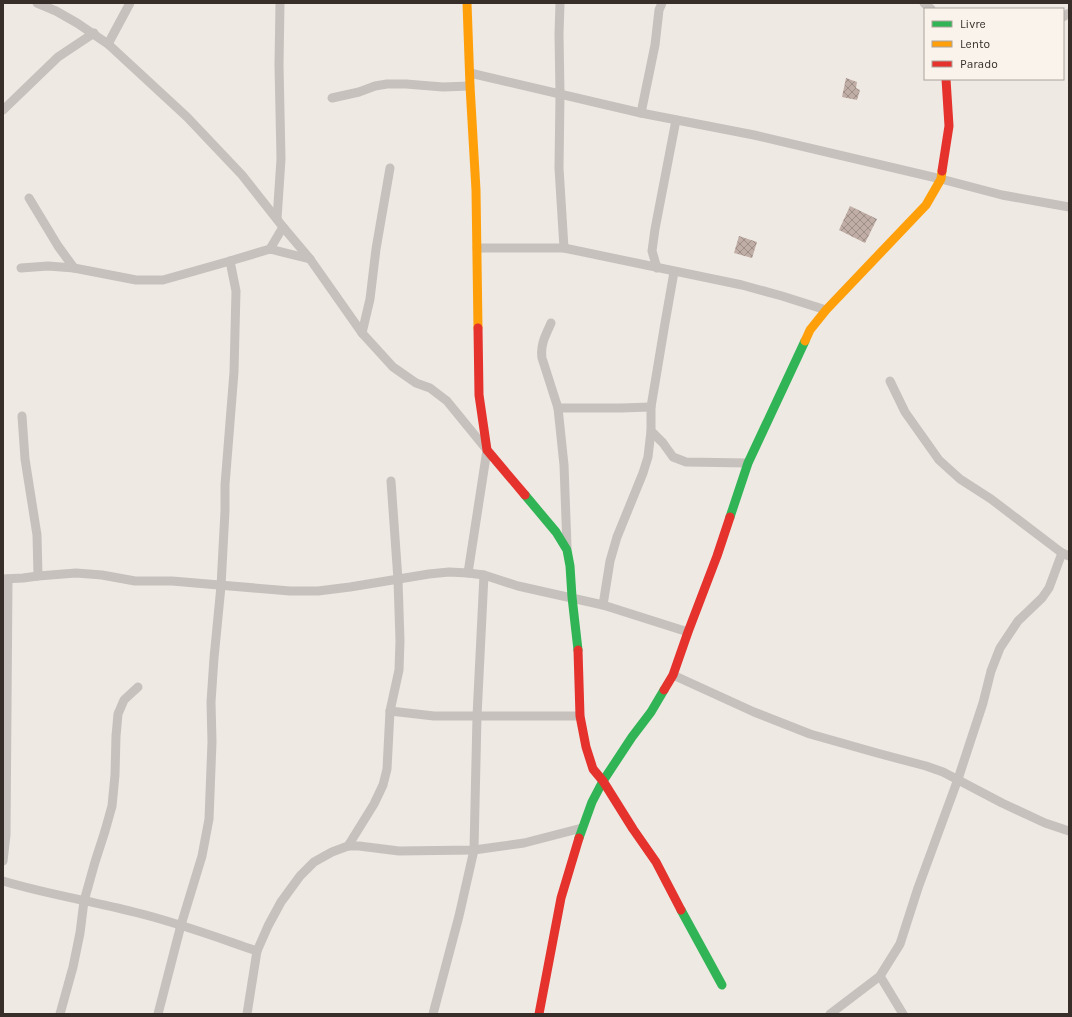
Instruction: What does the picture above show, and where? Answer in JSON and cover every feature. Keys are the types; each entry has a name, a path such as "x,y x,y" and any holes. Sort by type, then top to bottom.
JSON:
{"street":[{"path":"37,3 56,11 94,33 108,44 187,117 242,175 310,259 362,333 393,367 416,383 430,388 447,401 556,532 567,550"},
{"path":"108,44 130,3"},
{"path":"277,219 281,159 279,65 280,3"},
{"path":"467,3 476,190 479,396 487,450 468,573"},
{"path":"560,3 559,168 564,248"},
{"path":"641,113 662,3"},
{"path":"3,110 58,57 94,33"},
{"path":"470,73 641,113 754,135 941,179 1002,195 1069,207"},
{"path":"539,1014 561,898 582,828 592,802 603,781 632,737 651,712 673,675 717,556 748,463 810,330 826,310 926,205 941,179 949,126 946,80"},
{"path":"332,98 387,84 443,87 470,86"},
{"path":"657,268 652,251 676,120"},
{"path":"362,333 370,299 376,249 390,168"},
{"path":"28,198 58,246 74,268"},
{"path":"270,248 283,227"},
{"path":"21,268 48,266 74,268 136,280 163,280 270,248 310,259"},
{"path":"476,248 564,248 742,285 826,310"},
{"path":"641,264 652,251"},
{"path":"158,1014 181,925 202,856 209,819 212,742 211,702 221,586 225,485 234,372 236,291 230,261"},
{"path":"604,605 610,561 648,457 651,431 651,406 674,272"},
{"path":"551,323 541,350 542,358 558,408 564,465 567,550 570,566 578,650 580,716 586,747 593,768 656,862 722,984"},
{"path":"830,1014 880,976 900,944 918,888 958,779 983,703 991,671 1000,648 1018,620 1042,598 1049,588 1066,554 991,499 960,479 939,460 905,412 890,381"},
{"path":"558,408 621,408 651,406"},
{"path":"22,416 25,459 37,535 38,576"},
{"path":"651,431 663,443 673,457 679,460 686,462 748,463"},
{"path":"348,846 374,804 383,785 387,769 390,711 400,670 398,580 391,481"},
{"path":"3,861 6,835 5,579 76,573 102,575 135,581 172,581 290,591 318,591 398,580 429,574 449,572 468,573 484,575 518,586 604,605 688,632"},
{"path":"433,1014 459,916 474,850 477,716 484,575"},
{"path":"673,675 754,712 810,734 943,772 1002,803 1045,823 1069,831"},
{"path":"60,1014 73,967 84,901 112,806 118,714 124,700 138,687"},
{"path":"390,711 434,716 580,716"},
{"path":"247,1014 257,951 268,926 281,902 300,876 314,862 332,852 348,846 399,851 474,850 524,843 582,828"},
{"path":"3,881 34,890 134,912 181,925 257,951"},
{"path":"880,976 903,1014"}],"building":[{"path":"846,78 857,82 856,88 860,90 857,100 842,97"},
{"path":"850,206 877,219 865,243 839,230"},
{"path":"739,236 757,242 752,258 734,253"}],"traffic: fast":[{"path":"730,517 748,463 805,341"},
{"path":"525,495 556,532 567,550 570,566 578,650"},
{"path":"579,838 592,802 603,781 632,737 651,712 664,690"},
{"path":"681,910 722,985"}],"traffic: slow":[{"path":"467,3 476,190 478,328"},
{"path":"805,341 810,330 826,310 926,205 941,179 942,171"}],"traffic: jam":[{"path":"942,171 949,126 946,80"},
{"path":"478,328 479,395 487,450 525,495"},
{"path":"664,690 673,675 730,517"},
{"path":"578,650 580,716 586,747 593,769 603,781 656,862 681,910"},
{"path":"539,1014 561,898 579,838"}]}
